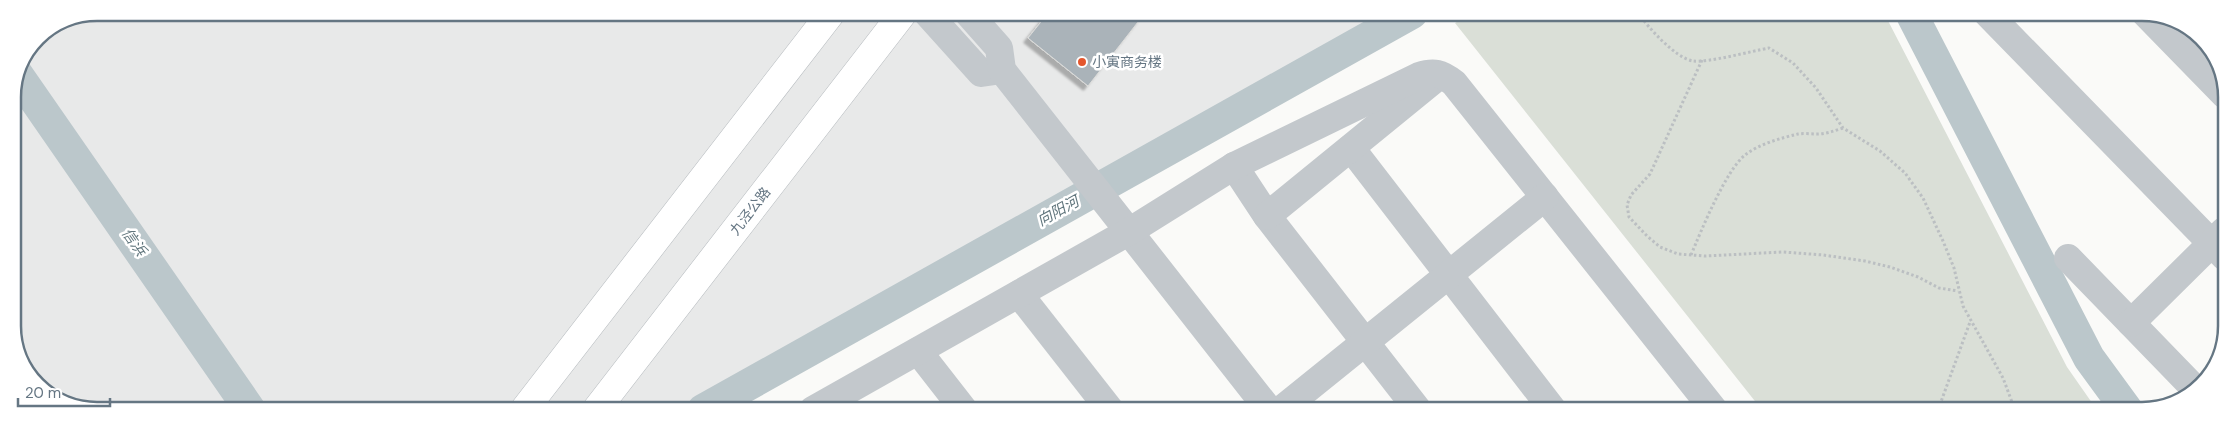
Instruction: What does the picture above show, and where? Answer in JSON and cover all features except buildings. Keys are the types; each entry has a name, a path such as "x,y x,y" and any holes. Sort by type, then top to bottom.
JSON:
{"main road":[{"path":"530,402 825,21"},
{"name":"九泾公路","path":"602,402 898,21"}],"lane":[{"path":"934,21 981,73 1002,70"},
{"path":"975,21 999,48 1002,70 1263,402"},
{"path":"1995,21 2218,240"},
{"path":"2154,22 2217,87"},
{"path":"832,402 1130,231 1234,166 1419,76 1431,72 1442,74 1454,83 1708,402"},
{"path":"1267,216 1442,74"},
{"path":"1351,148 1546,402"},
{"path":"1234,166 1267,216 1412,402"},
{"path":"1291,402 1545,198"},
{"path":"2131,323 2218,246"},
{"path":"2068,258 2190,384"},
{"path":"1019,294 1104,402"},
{"path":"918,351 958,402"}],"path":[{"path":"1645,21 1665,43 1686,59 1702,60 1769,48 1793,63 1816,88 1843,128 1880,151 1904,173 1923,198 1944,240 1954,268 1958,290 1970,321 2003,378 2012,402"},
{"path":"1702,60 1650,174 1631,195 1627,205 1629,217 1660,247 1678,254 1705,256 1783,252 1823,255 1890,267 1918,277 1939,288 1958,290"},
{"path":"1691,255 1711,210 1736,165 1744,155 1758,147 1800,134 1831,133 1843,128"},
{"path":"1941,402 1970,321"}],"shaded area":[{"path":"97,21 1415,21 729,402 97,402 78,399 64,394 51,386 37,372 25,350 21,326 21,97 23,83 27,68 34,55 44,44 55,34 68,27 83,23"},
{"path":"1458,21 1888,21 2067,367 2091,402 1756,402 1455,23"}],"waterway":[{"name":"向阳河","path":"717,402 1398,21"},
{"path":"1915,21 2089,358 2121,402"},
{"name":"信浜","path":"23,83 244,402"}],"place":[{"name":"小寅商务楼","path":"1082,62"}]}
